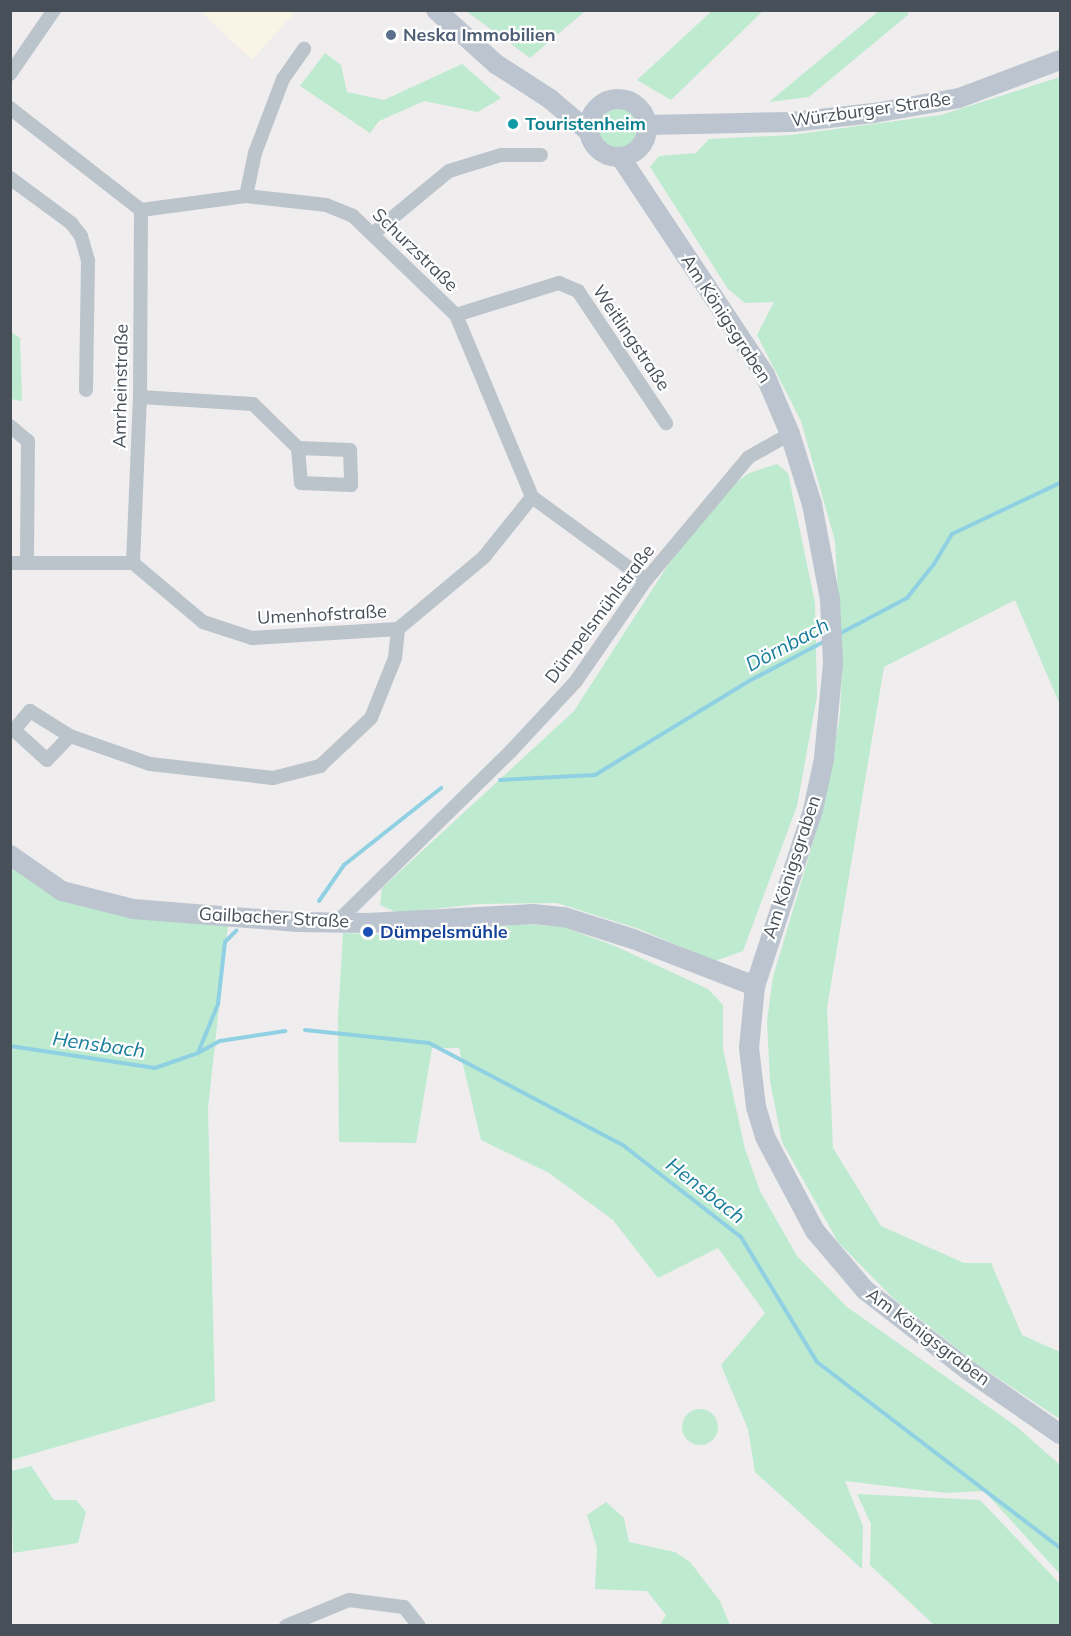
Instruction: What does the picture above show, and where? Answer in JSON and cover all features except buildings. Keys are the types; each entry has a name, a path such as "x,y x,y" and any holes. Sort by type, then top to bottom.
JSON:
{"street":[{"path":"10,74 54,10"},
{"path":"436,10 496,64 550,99 588,132 601,153 627,156 647,129 644,115 628,101 583,105 550,99"},
{"path":"246,196 255,153 283,80 304,49"},
{"name":"Würzburger Straße","path":"647,129 792,122 874,113 959,98 1060,60"},
{"path":"588,132 593,113 603,103"},
{"path":"10,108 141,210"},
{"path":"374,233 449,171 501,155 541,155"},
{"name":"Am Königsgraben","path":"627,156 634,182 760,366 790,434 812,504 830,599 833,663 830,716 813,810 754,986 749,1048 756,1107 781,1173 815,1232 866,1290 969,1371 1060,1434"},
{"path":"10,178 71,223 81,236 88,261 86,390"},
{"name":"Schurzstraße","path":"141,210 246,196 326,205 353,216 374,233 456,315 532,497"},
{"name":"Amrheinstraße","path":"133,563 140,397 141,210"},
{"name":"Weitlingstraße","path":"456,315 559,282 578,291 666,423"},
{"path":"140,397 253,404 298,448 301,483 351,485 351,450 298,448"},
{"path":"10,426 28,441 27,563"},
{"name":"Dümpelsmühlstraße","path":"338,921 511,751 576,681 646,580 749,457 790,434"},
{"path":"532,497 646,580"},
{"name":"Umenhofstraße","path":"133,563 203,622 252,638 398,629 484,557 532,497"},
{"path":"10,563 133,563"},
{"path":"70,736 150,764 183,768 273,778 320,766 371,718 395,658 398,629"},
{"name":"Gailbacher Straße","path":"10,855 62,891 94,902 132,909 262,920 338,921 533,914 564,917 633,939 754,986"},
{"path":"286,1626 349,1600 404,1607 419,1626"}],"shaded area":[{"path":"296,10 252,60 200,11"}],"green space":[{"path":"713,10 763,11 671,100 637,80"},
{"path":"880,10 906,11 909,14 809,97 769,102"},
{"path":"466,11 585,11 530,58"},
{"path":"325,53 341,65 347,92 384,100 462,64 501,98 478,112 424,101 379,121 370,133 300,86"},
{"path":"1060,77 1060,705 1015,600 884,667 827,1008 833,1148 881,1226 964,1263 991,1263 1022,1335 1060,1352 1060,1419 978,1365 893,1298 838,1242 782,1142 770,1081 767,1021 773,977 823,809 840,715 842,664 835,541 801,421 757,335 774,302 745,303 728,289 650,167 659,156 696,153 709,139 791,135 941,115"},
{"path":"617,107 632,113 638,128 632,143 617,149 602,143 596,128 602,113"},
{"path":"11,332 20,338 22,401 11,399"},
{"path":"777,464 788,473 815,603 817,696 797,806 743,951 715,961 639,929 557,903 478,904 398,913 380,905 382,888 574,711 668,565 722,493 749,473"},
{"path":"10,864 83,907 228,925 208,1108 215,1401 11,1460"},
{"path":"525,924 563,927 615,946 708,989 723,1005 723,1049 745,1149 760,1191 797,1256 847,1307 1017,1427 1060,1465 1060,1574 984,1491 946,1493 845,1481 863,1526 862,1569 755,1472 748,1429 721,1365 765,1313 718,1248 658,1278 613,1220 549,1173 481,1140 459,1048 432,1048 416,1143 339,1142 338,1017 343,933 394,935"},
{"path":"700,1409 712,1415 718,1427 712,1439 700,1445 688,1439 682,1427 688,1415"},
{"path":"31,1466 54,1500 76,1500 86,1512 78,1543 13,1553 11,1471"},
{"path":"857,1494 980,1500 1060,1584 1060,1625 934,1625 870,1565 871,1524"},
{"path":"606,1502 624,1518 629,1542 675,1552 690,1562 720,1601 730,1625 660,1625 666,1615 647,1591 595,1589 597,1548 587,1515"}],"waterway":[{"name":"Dörnbach","path":"839,634 907,598 934,564 952,534 1060,483"},
{"name":"Dörnbach","path":"500,780 595,775 749,681 827,640"},
{"name":"Dörnbach","path":"319,901 344,865 441,788"},
{"name":"Dörnbach","path":"198,1053 218,1004 225,942 236,931"},
{"name":"Hensbach","path":"305,1030 429,1043 624,1146 741,1237 817,1362 1060,1548"},
{"name":"Hensbach","path":"10,1046 155,1068 198,1053 220,1041 285,1031"}],"place":[{"name":"Neska Immobilien","path":"391,35"},
{"name":"Touristenheim","path":"513,124"},
{"name":"Dümpelsmühle","path":"368,932"}]}
